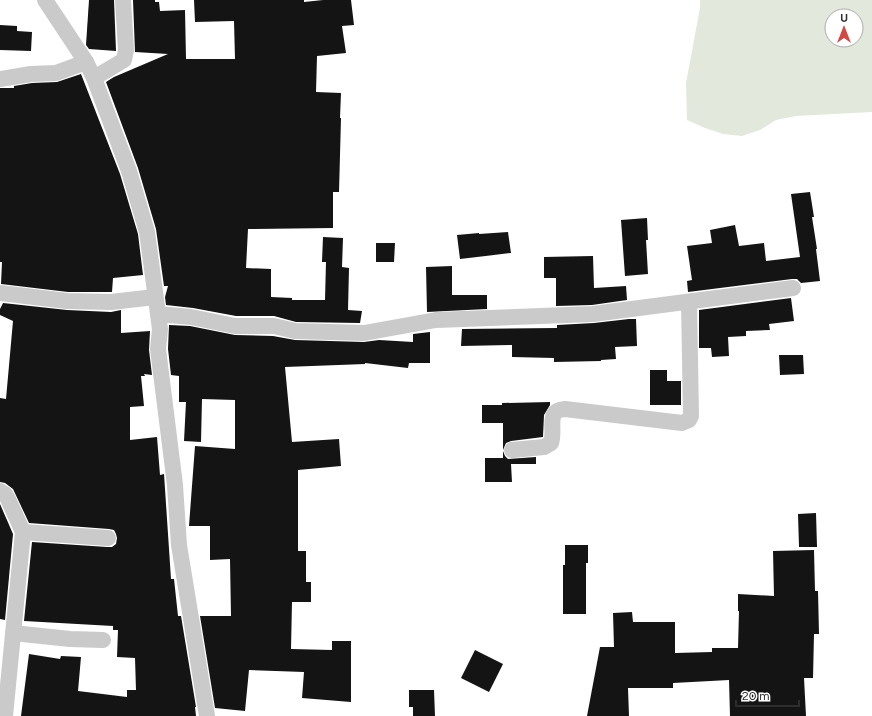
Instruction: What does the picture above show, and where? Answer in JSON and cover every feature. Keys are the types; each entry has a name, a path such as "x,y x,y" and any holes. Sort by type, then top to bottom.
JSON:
{"street":[{"path":"45,0 86,62 94,78 129,170 147,232 160,329 158,349 175,485 179,545 206,716"},
{"path":"94,78 124,60 126,50 123,0"},
{"path":"0,79 31,74 56,73 86,62"},
{"path":"158,314 191,317 235,326 274,326 295,331 364,333 436,320 593,314 794,288"},
{"path":"0,293 67,301 111,302 155,297"},
{"path":"512,450 544,447 551,443 553,439 553,416 554,412 558,410 565,409 682,423 689,420 691,416 689,302"},
{"path":"0,490 8,499 23,532 5,716"},
{"path":"23,532 108,538"},
{"path":"13,633 70,639 103,640"}],"shaded area":[{"path":"700,0 872,0 872,112 796,116 776,120 760,130 742,136 723,134 687,120 686,83 700,8"}],"building":[{"path":"89,0 114,0 116,51 89,49 86,45"},
{"path":"133,0 155,0 155,2 159,2 160,11 185,10 186,59 235,59 234,21 195,22 194,0 304,0 304,2 351,0 354,25 342,26 346,53 317,56 316,92 341,93 339,192 333,192 333,228 248,229 246,268 271,269 271,297 292,298 292,300 325,300 326,262 322,262 323,237 343,238 342,267 349,268 348,310 362,311 360,323 296,322 274,316 236,316 193,308 166,305 165,297 168,286 164,286 156,229 138,168 106,82 114,77 168,54 135,52"},
{"path":"0,25 17,26 17,31 32,32 31,51 0,50"},
{"path":"81,74 120,174 138,234 143,275 113,278 112,292 68,292 1,284 0,88 14,88 14,86 32,83 57,82"},
{"path":"810,192 820,281 801,283 797,279 792,279 688,292 687,281 692,280 687,246 712,243 710,230 735,225 739,246 764,243 766,261 800,257 791,194"},
{"path":"647,218 648,240 646,240 648,274 625,276 621,220"},
{"path":"508,232 511,253 460,259 457,235"},
{"path":"376,243 395,243 394,262 376,262"},
{"path":"593,256 594,288 626,286 627,300 592,305 556,306 556,278 544,278 544,257"},
{"path":"452,266 452,295 487,295 487,309 427,312 426,267"},
{"path":"791,298 794,321 769,324 770,330 746,331 746,336 728,337 729,356 712,357 711,348 699,348 699,310"},
{"path":"3,303 67,310 111,312 121,310 121,333 150,331 149,350 152,375 144,374 145,376 141,376 144,406 130,407 130,440 157,437 160,475 164,474 171,579 174,579 178,616 181,616 196,707 196,716 21,716 29,654 60,659 61,656 81,657 78,691 127,697 127,690 136,690 135,658 117,657 118,630 113,630 113,626 24,621 32,542 112,547 116,544 117,538 114,530 109,529 29,523 13,489 5,483 0,482 0,398 6,399 13,321 0,315 0,309"},
{"path":"636,319 637,346 615,347 616,359 601,361 554,362 554,358 512,357 512,345 461,346 462,329 557,328 557,325"},
{"path":"169,325 190,326 235,335 273,336 295,340 364,342 379,340 413,342 413,334 430,332 430,363 409,363 408,368 365,363 285,367 292,442 339,439 341,466 298,470 298,551 306,551 306,582 311,582 311,602 292,602 291,649 332,650 332,641 351,641 351,702 302,698 304,672 249,670 245,711 215,708 200,616 231,616 230,559 210,560 210,526 189,526 195,446 235,449 235,400 202,399 201,442 184,441 186,402 179,402 179,376 171,375 168,349"},
{"path":"779,355 803,355 804,374 780,375"},
{"path":"650,370 667,370 667,381 681,381 681,405 650,405"},
{"path":"550,402 550,405 544,415 543,437 511,441 506,443 503,450 503,423 482,423 482,405"},
{"path":"503,451 508,459 536,457 536,464 511,464 512,482 485,482 485,458 503,458"},
{"path":"0,504 13,534 5,620 0,619"},
{"path":"816,513 817,547 799,547 798,514"},
{"path":"565,545 588,545 588,563 586,563 586,614 563,614 563,565 565,565"},
{"path":"814,550 815,591 818,591 819,634 814,634 813,678 804,678 806,716 730,716 729,680 673,683 673,688 628,688 629,716 587,716 600,647 614,647 613,613 632,612 633,622 675,622 675,653 712,652 712,648 738,648 738,594 774,596 773,551"},
{"path":"475,650 503,664 489,692 461,678"},
{"path":"409,690 434,690 435,716 413,716 413,707 409,707"}]}
